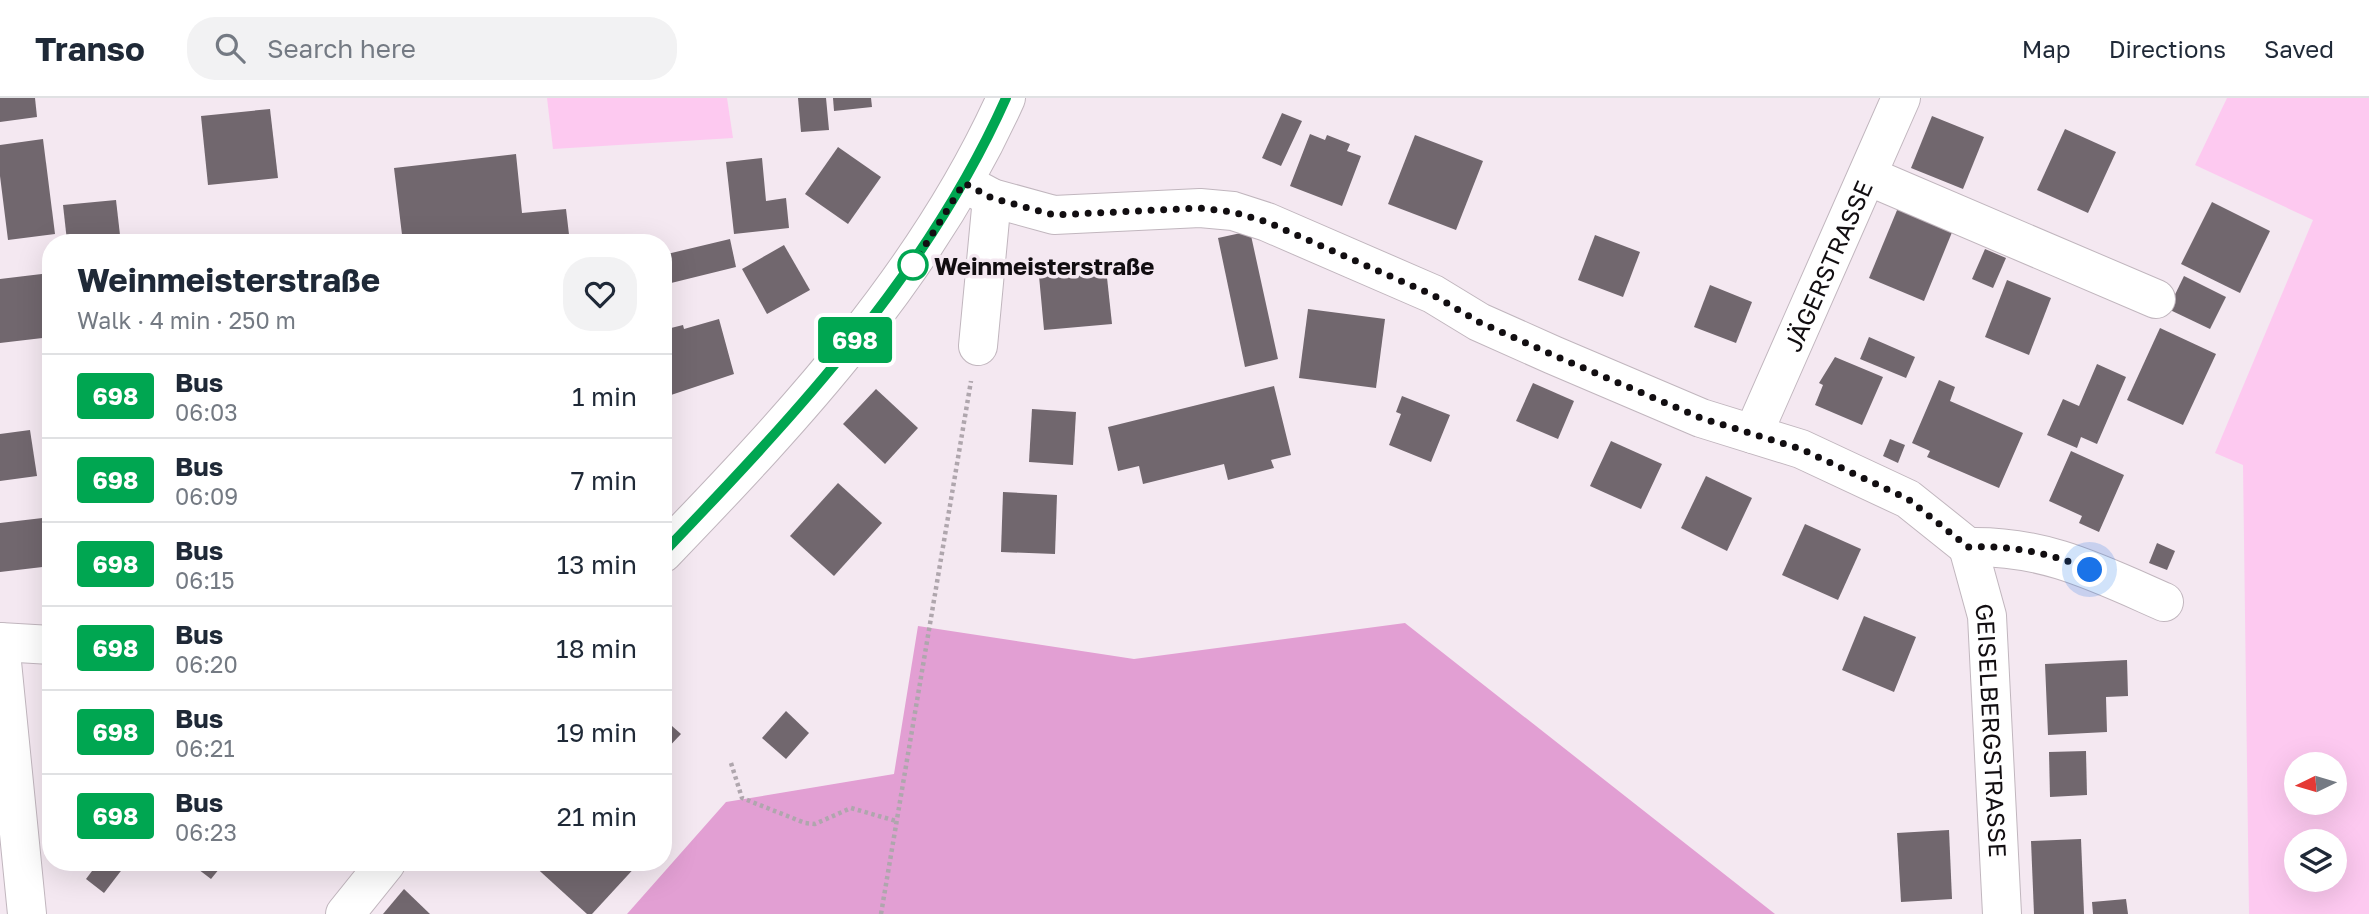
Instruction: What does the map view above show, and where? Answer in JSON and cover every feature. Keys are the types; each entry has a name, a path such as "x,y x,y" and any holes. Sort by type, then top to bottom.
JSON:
{"street":[{"path":"978,345 978,190 1006,98"},
{"name":"JÄGERSTRASSE","path":"1753,434 1901,98"},
{"path":"1868,176 2156,299"},
{"path":"978,190 1054,215 1200,208 1256,218 1433,295 1479,322 1701,418 1801,449 1908,499 1968,547 1998,546 2066,559 2164,602"},
{"path":"672,543 799,406 978,190"},
{"name":"GEISELBERGSTRASSE","path":"1968,547 1987,616 2002,914"},
{"path":"27,914 0,642 42,644"},
{"path":"345,914 380,871"}],"path":[{"path":"881,914 978,345"},
{"path":"731,764 742,798 805,823 815,824 851,808 896,821"}],"shaded area":[{"path":"547,98 727,98 733,138 553,149"},
{"path":"2227,98 2369,98 2369,914 2249,914 2243,465 2215,453 2313,220 2195,165"},
{"path":"1405,623 1775,914 627,914 665,871 672,871 672,863 726,802 894,774 918,626 1134,659"}],"building":[{"path":"0,98 35,98 37,117 0,122"},
{"path":"798,98 826,98 829,130 801,132"},
{"path":"833,98 871,98 872,107 834,111"},
{"path":"270,109 278,178 208,185 201,116"},
{"path":"1282,113 1302,121 1281,166 1262,158"},
{"path":"1932,116 1984,137 1963,189 1911,168"},
{"path":"2065,129 2116,152 2088,213 2037,190"},
{"path":"1310,134 1325,140 1327,135 1350,144 1347,151 1361,156 1342,206 1290,186"},
{"path":"1415,135 1483,161 1456,230 1388,204"},
{"path":"43,139 55,234 8,240 0,176 0,145"},
{"path":"838,147 881,177 848,224 805,194"},
{"path":"516,154 522,213 566,209 569,234 402,234 394,168"},
{"path":"762,158 766,201 786,198 789,228 734,234 726,162"},
{"path":"116,200 120,234 66,234 63,205"},
{"path":"2212,202 2270,231 2240,293 2181,264"},
{"path":"1900,203 1955,225 1924,301 1869,278"},
{"path":"1250,231 1278,359 1245,367 1218,238"},
{"path":"1595,235 1640,252 1623,297 1578,280"},
{"path":"730,239 736,267 672,283 672,253"},
{"path":"784,245 810,290 767,314 742,269"},
{"path":"1985,249 2006,258 1993,288 1972,279"},
{"path":"1105,259 1112,324 1044,330 1038,265"},
{"path":"42,274 42,338 0,343 0,279"},
{"path":"2184,276 2226,297 2210,329 2168,309"},
{"path":"2007,280 2051,298 2029,355 1985,337"},
{"path":"1710,285 1752,302 1736,343 1694,327"},
{"path":"1308,309 1385,319 1376,388 1299,378"},
{"path":"719,319 734,374 672,395 672,328 683,325 684,329"},
{"path":"2160,328 2216,354 2183,425 2127,400"},
{"path":"1869,337 1915,357 1906,378 1860,359"},
{"path":"1835,357 1883,377 1862,425 1815,405 1823,385 1819,383"},
{"path":"2097,364 2126,377 2097,444 2081,437 2077,448 2047,435 2063,399 2079,406"},
{"path":"1939,380 1955,387 1950,401 2023,433 1999,488 1927,457 1930,451 1912,443"},
{"path":"1533,383 1574,401 1558,439 1516,421"},
{"path":"1274,386 1291,455 1271,460 1274,468 1228,480 1224,464 1143,484 1139,466 1118,471 1108,427"},
{"path":"876,389 918,428 885,464 843,424"},
{"path":"1402,396 1450,415 1431,462 1389,445 1401,414 1396,412"},
{"path":"1032,409 1076,412 1073,465 1029,462"},
{"path":"30,430 37,476 0,481 0,434"},
{"path":"1890,439 1905,445 1898,463 1883,456"},
{"path":"1611,441 1662,464 1641,509 1590,486"},
{"path":"2071,451 2124,475 2099,532 2079,523 2082,516 2049,501"},
{"path":"1706,476 1752,498 1727,551 1681,528"},
{"path":"838,483 882,523 834,576 790,536"},
{"path":"1003,492 1057,495 1055,554 1001,552"},
{"path":"42,518 42,567 0,572 0,523"},
{"path":"1805,524 1861,549 1838,600 1782,575"},
{"path":"2157,543 2175,551 2167,570 2149,563"},
{"path":"1864,616 1916,637 1894,692 1842,670"},
{"path":"2127,660 2128,696 2106,697 2107,732 2048,735 2045,664"},
{"path":"786,711 809,733 786,759 762,738"},
{"path":"672,726 681,734 672,744"},
{"path":"2086,751 2087,795 2050,797 2049,752"},
{"path":"1949,830 1952,899 1901,902 1897,833"},
{"path":"2081,839 2084,914 2034,914 2031,841"},
{"path":"92,871 121,871 104,893 86,879"},
{"path":"200,871 218,871 211,879"},
{"path":"540,871 632,871 592,914 587,914"},
{"path":"404,889 430,914 383,914"},
{"path":"2126,899 2128,914 2093,914 2092,902"}],"bus line":[{"name":"698","path":"672,544 799,406 863,331 913,266 964,183 1006,98"}],"place":[{"name":"Weinmeisterstraße","path":"913,265"}],"route":[{"path":"913,265 964,183 992,198 1054,215 1200,208 1233,212 1267,222 1410,284 1479,322 1701,418 1801,449 1908,499 1968,547 1998,546 2066,559 2090,570"}]}
